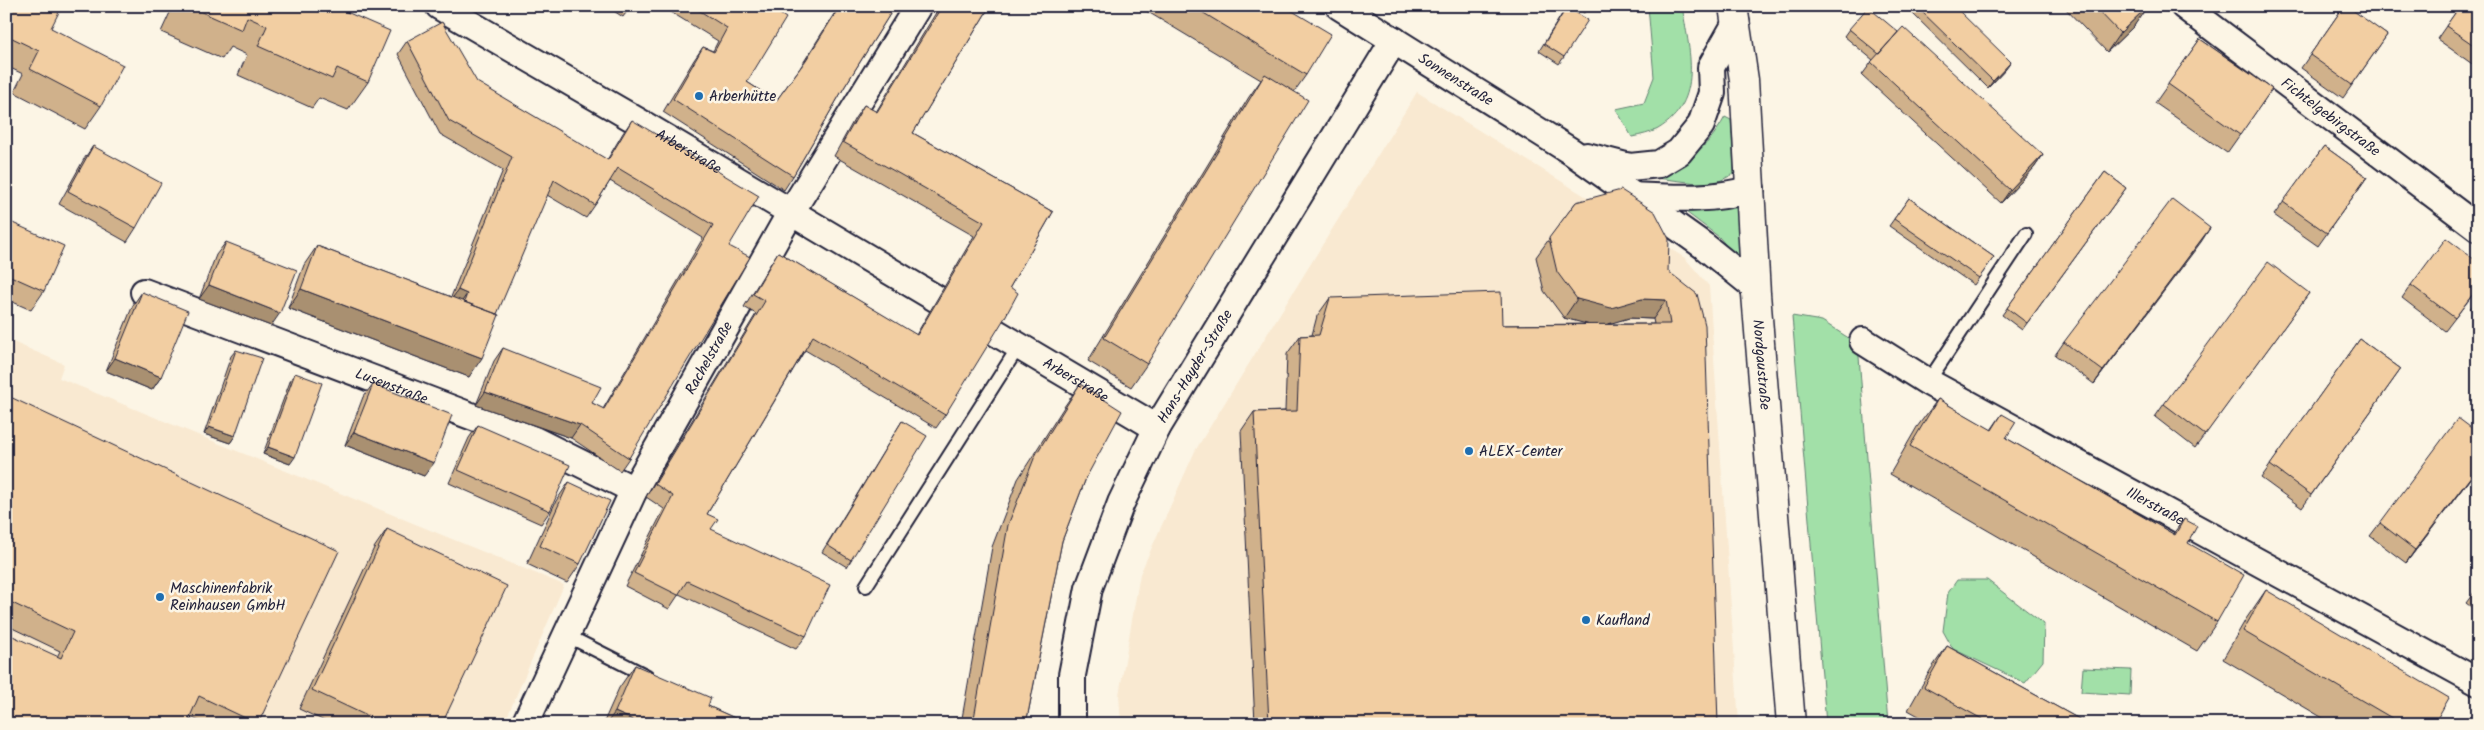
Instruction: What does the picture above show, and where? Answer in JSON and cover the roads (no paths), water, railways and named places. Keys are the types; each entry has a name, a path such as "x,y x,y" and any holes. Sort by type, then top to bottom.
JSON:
{"main road":[{"name":"Nordgaustraße","path":"1734,15 1744,80 1755,286 1791,724"}],"street":[{"name":"Arberstraße","path":"440,6 937,299"},
{"name":"Rachelstraße","path":"525,724 634,490 791,212 918,6"},
{"name":"Sonnenstraße","path":"1339,6 1572,152 1704,246 1755,286"},
{"name":"Fichtelgebirgstraße","path":"2184,6 2478,228"},
{"name":"Sonnenstraße","path":"1572,152 1630,167 1659,164 1679,152 1700,125 1712,94 1712,67 1734,15"},
{"name":"Hans-Hayder-Straße","path":"1072,724 1072,675 1090,588 1121,503 1157,428 1394,40"},
{"path":"1632,196 1702,198 1731,195 1751,188"},
{"name":"Lusenstraße","path":"144,292 534,440 634,490"},
{"name":"Arberstraße","path":"995,332 1157,428"},
{"name":"Illerstraße","path":"1863,341 1928,382 2478,682"}],"lane":[{"path":"1928,382 2026,234"},
{"path":"866,586 1019,346"},
{"path":"566,635 655,680"}],"place":[{"name":"Arberhütte","path":"699,96"},
{"name":"ALEX-Center","path":"1469,451"},
{"name":"Maschinenfabrik Reinhausen GmbH","path":"160,597"},
{"name":"Kaufland","path":"1586,620"}]}
